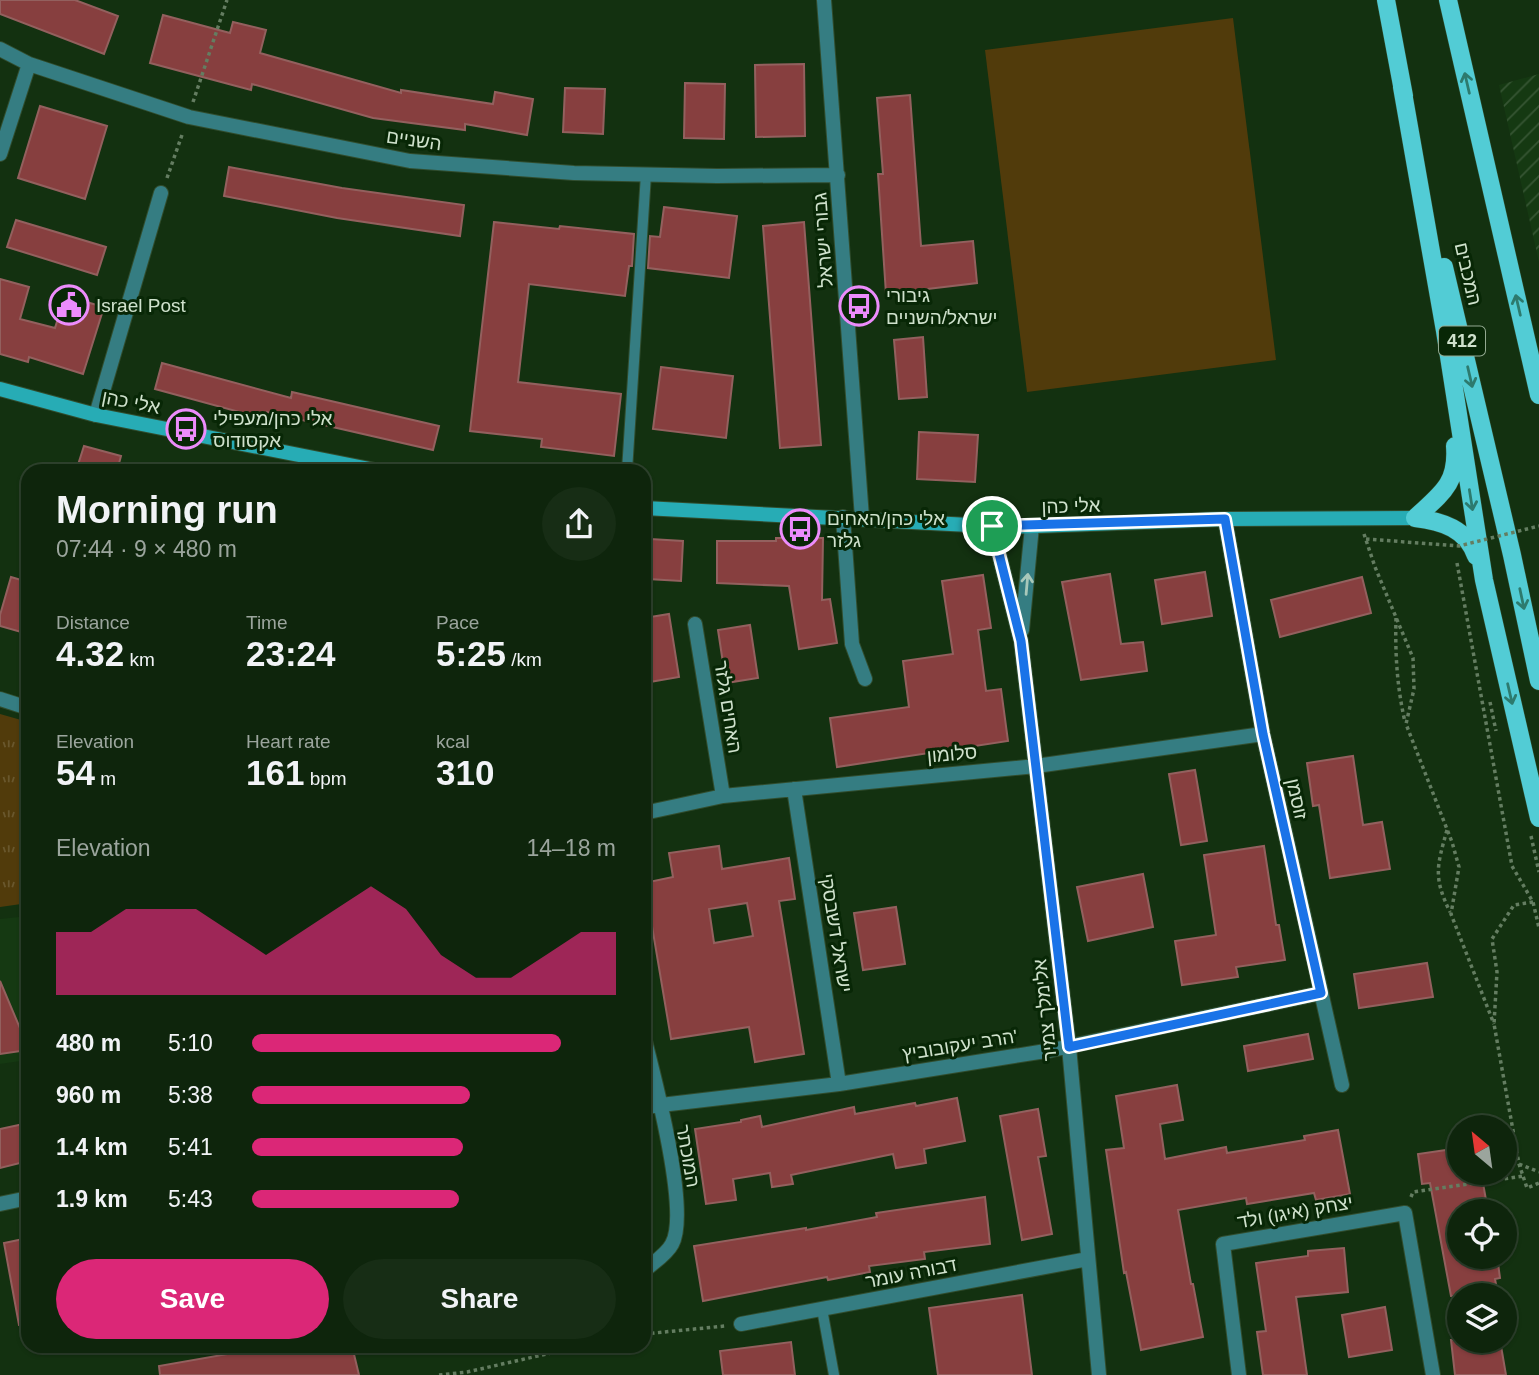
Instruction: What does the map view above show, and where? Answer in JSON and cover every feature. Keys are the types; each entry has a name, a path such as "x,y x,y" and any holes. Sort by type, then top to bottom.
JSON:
{"main road":[{"name":"המכבים","path":"1385,0 1402,87 1513,555 1539,681"},
{"path":"1448,0 1539,395"},
{"name":"412","path":"1402,87 1484,580 1539,818"},
{"path":"1415,518 1448,488 1456,460 1448,360"},
{"path":"1415,518 1437,521 1460,532 1473,547 1484,580"}],"street":[{"name":"גבורי ישראל","path":"824,0 862,519"},
{"name":"השניים","path":"0,49 29,64 188,117 410,161 574,173 838,175"},
{"path":"0,154 29,64"},
{"path":"96,415 161,193"},
{"name":"אלי כהן","path":"0,389 96,415 344,464"},
{"name":"אלי כהן","path":"651,508 992,526 1225,519 1415,518"},
{"path":"843,517 852,644 865,680"},
{"name":"זוסמן","path":"1225,519 1263,734 1342,1086"},
{"name":"אלימלך צמיר","path":"992,526 1021,641 1069,1047 1099,1375"},
{"name":"אלימלך צמיר","path":"1021,641 1032,526"},
{"name":"האחים גלזר","path":"695,624 723,796"},
{"path":"0,699 21,706"},
{"name":"סלומון","path":"651,811 723,796 1036,766 1263,734"},
{"name":"ישראל דשבסקי","path":"794,789 839,1084"},
{"name":"הרב יעקובוביץ'","path":"651,1106 839,1084 1069,1047 1321,993"},
{"name":"המוכתר","path":"651,1067 673,1170 678,1217 672,1244 651,1264"},
{"path":"0,1205 21,1200"},
{"path":"1405,1213 1433,1375"},
{"name":"יצחק (איגו) ולד","path":"1239,1375 1223,1244 1405,1213"},
{"name":"דבורה עומר","path":"741,1324 1088,1259"}],"lane":[{"path":"628,464 646,174"},
{"path":"822,1309 834,1375"}],"path":[{"path":"161,193 227,0"},
{"path":"1360,518 1374,567 1413,658 1414,689 1406,724"},
{"path":"1450,526 1454,550"},
{"path":"1366,539 1459,546 1539,526"},
{"path":"1457,563 1512,866 1533,902 1539,928"},
{"path":"1396,616 1398,692 1406,724 1459,867 1451,914"},
{"path":"1447,830 1437,864 1440,892 1494,1024 1519,1164 1527,1188 1539,1183"},
{"path":"1494,1024 1497,972 1492,939 1514,905 1533,902"},
{"path":"1519,1164 1539,1172"},
{"path":"1405,1213 1413,1192 1523,1176"},
{"path":"651,1333 741,1324"},
{"path":"439,1375 467,1372 551,1353"}],"shaded area":[{"path":"1539,74 1539,262 1499,85"},
{"path":"21,917 21,1061 0,1064 0,919"}],"green space":[{"path":"1233,18 1276,360 1027,392 985,50"},
{"path":"0,714 21,720 21,904 0,907"}],"building":[{"path":"0,0 75,0 118,16 104,54 0,14"},
{"path":"163,15 230,33 233,22 266,30 260,53 401,93 401,90 493,104 495,92 533,99 527,135 465,124 465,130 373,118 252,84 251,90 150,63"},
{"path":"804,64 805,136 756,137 755,65"},
{"path":"685,83 725,84 724,139 684,138"},
{"path":"565,88 605,89 603,134 563,132"},
{"path":"910,95 921,246 973,241 977,283 886,294 878,174 883,174 877,98"},
{"path":"40,106 107,126 85,199 18,178"},
{"path":"229,167 342,188 464,205 460,236 337,218 224,196"},
{"path":"664,207 737,216 729,278 648,268 650,236 660,237"},
{"path":"16,220 106,247 97,275 7,247"},
{"path":"494,222 634,234 632,266 629,266 625,296 529,284 518,382 621,394 614,456 541,447 542,439 470,431"},
{"path":"804,222 821,445 780,448 763,226"},
{"path":"0,279 29,287 20,319 55,328 65,296 104,307 83,374 29,357 28,362 0,354"},
{"path":"923,337 927,397 899,399 894,340"},
{"path":"162,363 291,398 292,392 439,426 433,450 267,412 265,419 155,389"},
{"path":"661,367 733,376 726,438 653,429"},
{"path":"919,432 978,435 975,482 917,479"},
{"path":"84,446 121,456 119,464 78,464"},
{"path":"776,538 823,538 822,600 830,599 837,643 799,649 789,586 717,583 717,541 776,541"},
{"path":"651,539 683,541 681,581 651,579"},
{"path":"1205,572 1212,616 1162,624 1155,580"},
{"path":"1110,574 1121,644 1143,642 1147,671 1081,680 1062,582"},
{"path":"983,575 991,628 978,630 986,691 1001,689 1008,741 837,767 830,718 909,707 903,661 953,654 942,581"},
{"path":"11,577 21,580 21,632 0,626 0,615"},
{"path":"1362,577 1371,613 1280,637 1271,600"},
{"path":"669,614 679,677 651,682 651,617"},
{"path":"750,625 758,678 726,683 718,630"},
{"path":"1353,756 1363,825 1382,822 1390,869 1330,878 1319,805 1313,806 1307,763"},
{"path":"1195,770 1207,841 1181,845 1169,774"},
{"path":"719,846 722,869 789,858 795,899 779,901 804,1054 755,1062 749,1027 671,1039 651,926 651,882 673,877 669,853","holes":["747,903 753,936 714,943 709,909"]},
{"path":"1264,846 1276,925 1279,925 1285,960 1236,967 1238,977 1182,985 1175,941 1216,935 1204,855"},
{"path":"1143,874 1153,927 1088,941 1077,887"},
{"path":"896,907 905,964 863,970 854,913"},
{"path":"1427,963 1433,997 1359,1008 1354,974"},
{"path":"0,981 21,1030 21,1051 0,1054"},
{"path":"1308,1034 1313,1059 1248,1071 1244,1046"},
{"path":"1177,1085 1183,1120 1160,1124 1165,1159 1226,1147 1227,1153 1305,1140 1304,1136 1338,1130 1350,1194 1316,1200 1314,1193 1247,1204 1246,1198 1178,1210 1203,1337 1141,1350 1126,1272 1124,1273 1106,1150 1124,1148 1116,1096"},
{"path":"957,1098 965,1141 924,1149 926,1163 896,1168 893,1154 791,1175 793,1184 772,1187 770,1173 733,1179 736,1200 706,1204 695,1129 741,1122 760,1116 762,1127 854,1107 855,1114"},
{"path":"1038,1109 1046,1156 1038,1157 1052,1234 1022,1240 1000,1116"},
{"path":"21,1124 21,1163 0,1168 0,1129"},
{"path":"1447,1150 1447,1185 1483,1185 1486,1199 1447,1199 1447,1269 1499,1269 1500,1278 1495,1279 1496,1283 1449,1283 1430,1183 1422,1184 1418,1154"},
{"path":"985,1197 990,1244 924,1252 925,1259 869,1266 870,1272 828,1280 827,1277 703,1301 694,1246 806,1230 877,1217 876,1213"},
{"path":"21,1239 21,1325 19,1325 4,1243"},
{"path":"1344,1248 1348,1292 1296,1297 1307,1375 1263,1375 1257,1332 1266,1331 1256,1263 1308,1256 1308,1251"},
{"path":"1022,1295 1032,1375 938,1375 929,1308"},
{"path":"1385,1307 1392,1350 1349,1357 1342,1315"},
{"path":"791,1342 795,1375 723,1375 720,1351"},
{"path":"354,1353 359,1375 160,1375 159,1366 228,1354"},
{"path":"1452,1353 1502,1353 1506,1375 1455,1375"}],"place":[{"name":"Israel Post","path":"69,305"},
{"name":"גיבורי ישראל/השניים","path":"859,306"},
{"name":"אלי כהן/מעפילי אקסודוס","path":"186,429"},
{"name":"אלי כהן/האחים גלזר","path":"800,529"}],"route":[{"path":"1225,519 1263,734 1321,993 1069,1047 1021,641 992,526 1225,519"}]}
